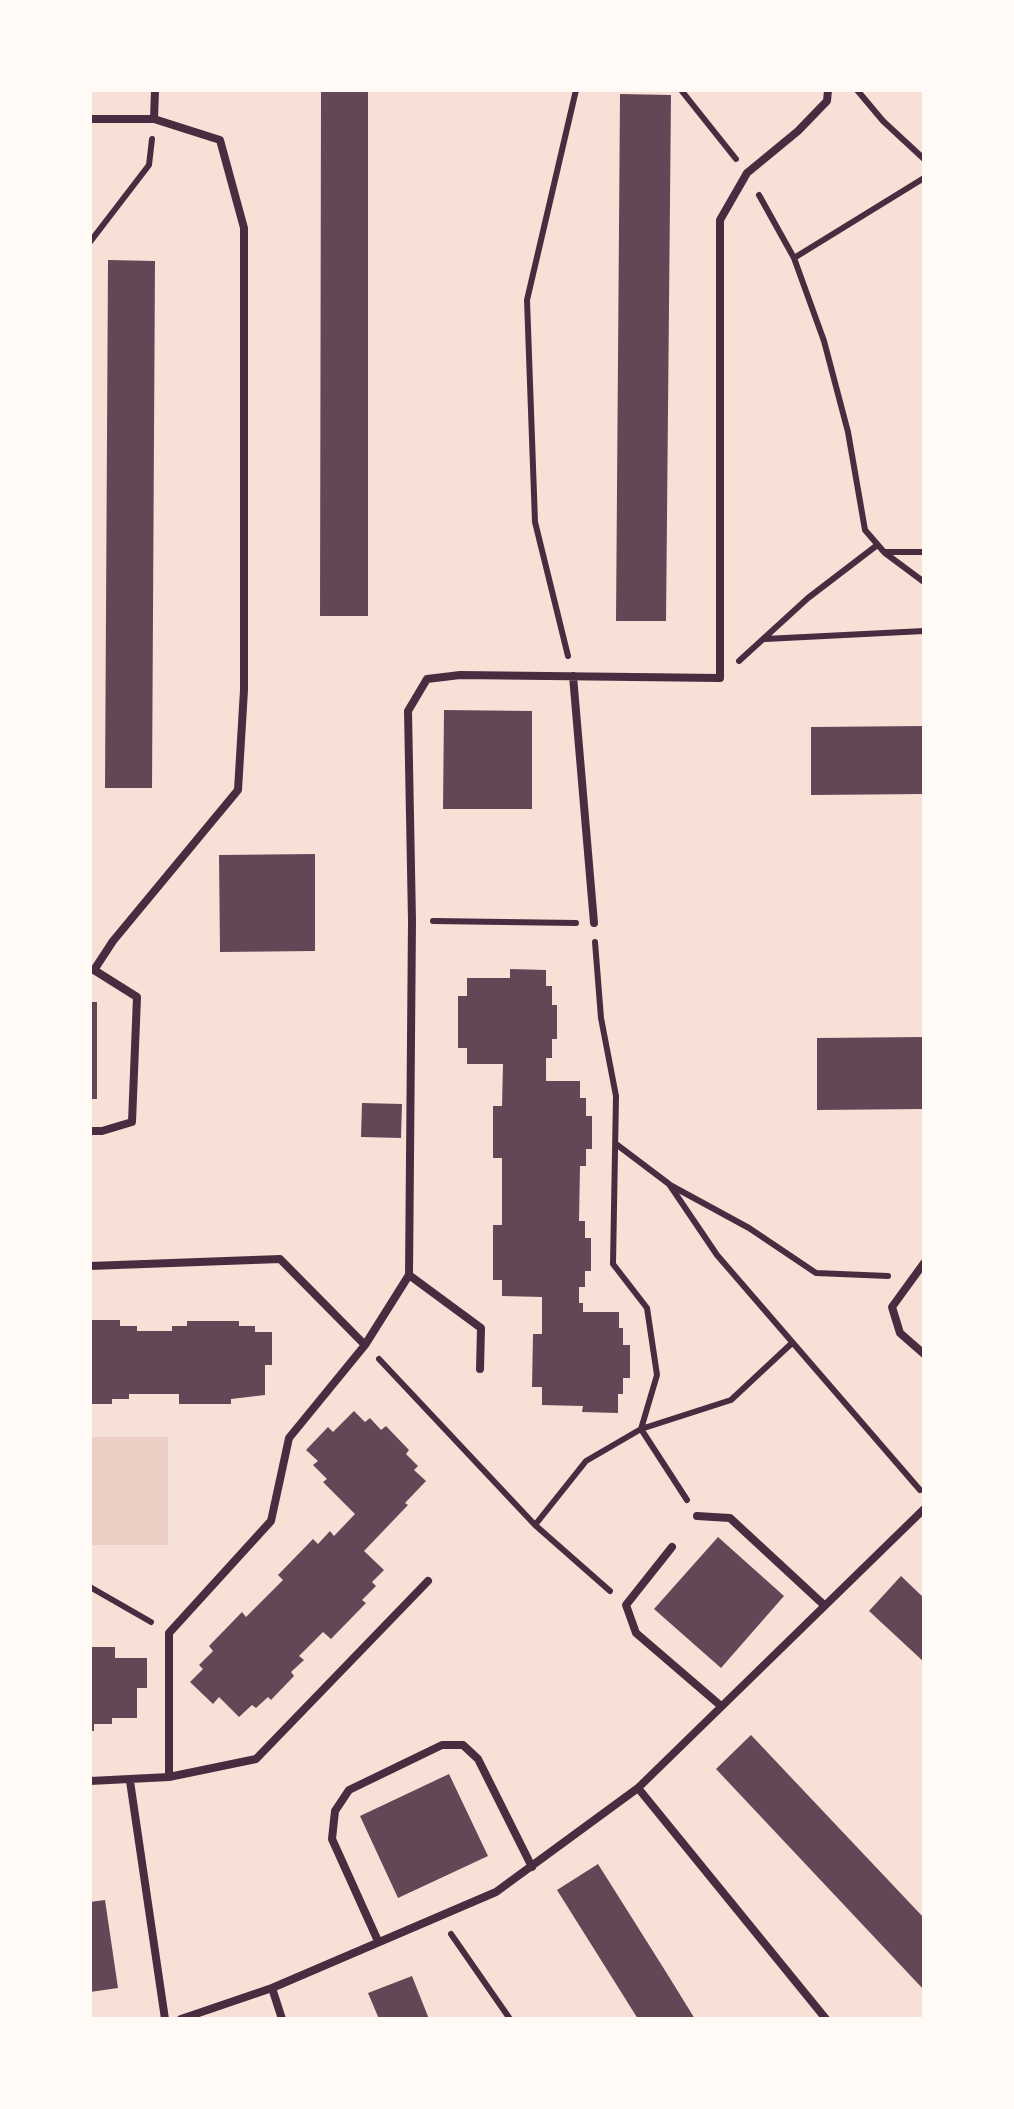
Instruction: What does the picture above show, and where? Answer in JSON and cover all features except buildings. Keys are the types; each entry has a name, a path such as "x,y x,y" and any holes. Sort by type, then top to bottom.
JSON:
{"lane":[{"path":"154,90 154,119"},
{"path":"169,1777 169,1633 271,1521 289,1438 366,1345 410,1276 412,921 408,711 427,679 460,675 720,678 720,220 747,174 798,131 826,101 828,90"},
{"path":"90,119 154,119 220,140 244,228 244,690 238,790 92,970 137,997 132,1122 90,1131"},
{"path":"573,676 594,923"},
{"path":"90,1266 280,1260 366,1345"},
{"path":"924,1263 892,1307 900,1333 924,1354"},
{"path":"410,1276 481,1328 480,1369"},
{"path":"181,2019 272,1988 496,1892 638,1788 924,1509"},
{"path":"698,1516 730,1518 824,1605"},
{"path":"672,1548 626,1605 636,1633 721,1706"},
{"path":"90,1781 169,1777 256,1759 428,1581"},
{"path":"378,1941 332,1838 335,1812 350,1790 442,1745 463,1745 478,1759 532,1866"},
{"path":"130,1781 164,2019"},
{"path":"638,1788 826,2019"},
{"path":"272,1988 282,2019"}],"path":[{"path":"573,676 535,522 528,300 576,90"},
{"path":"681,90 747,174 794,258 824,341 848,432 865,530 876,546 924,582"},
{"path":"856,90 924,159"},
{"path":"90,242 150,166 154,119"},
{"path":"794,258 924,178"},
{"path":"720,678 808,598 876,546"},
{"path":"884,552 924,552"},
{"path":"764,639 924,631"},
{"path":"412,921 594,923 601,1018 616,1096 613,1264 647,1308 657,1375 641,1429 698,1516"},
{"path":"614,1143 669,1184 749,1228 816,1273 885,1278 898,1272"},
{"path":"669,1184 717,1255 924,1494"},
{"path":"535,1525 586,1461 641,1429 730,1400 792,1343"},
{"path":"366,1345 535,1525 626,1605"},
{"path":"90,1587 169,1633"},
{"path":"438,1916 510,2019"}],"shaded area":[{"path":"90,1437 168,1437 168,1545 90,1545"}]}
